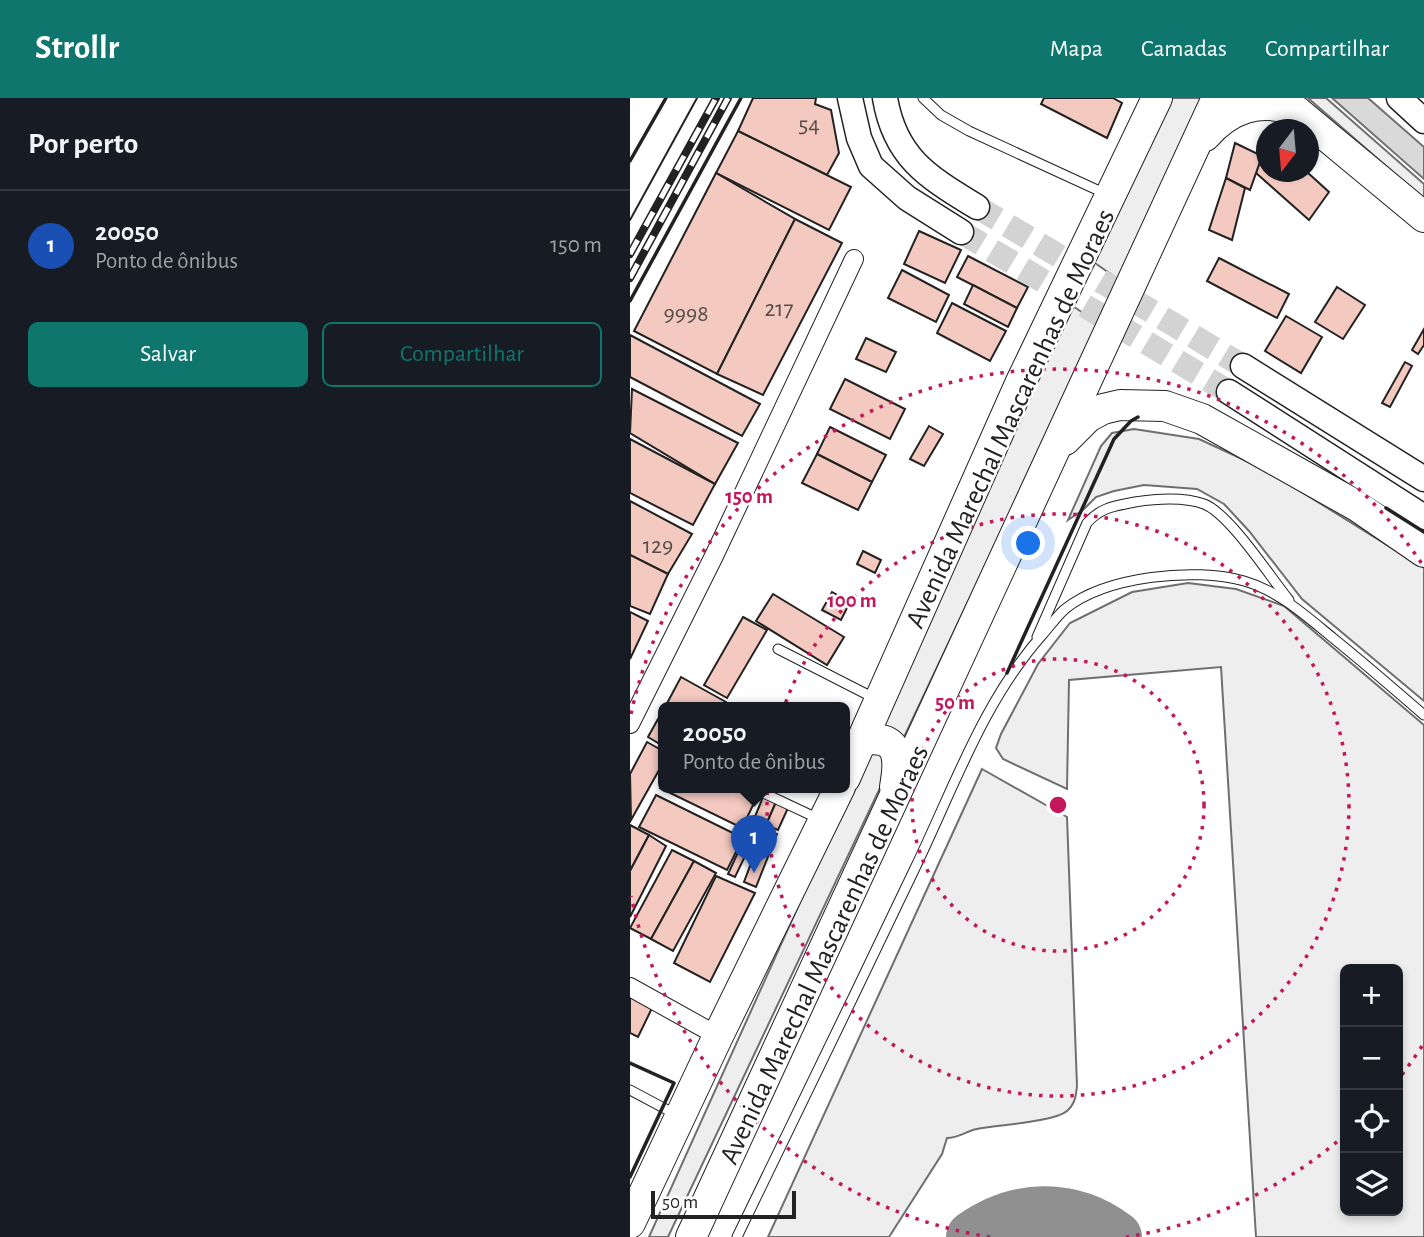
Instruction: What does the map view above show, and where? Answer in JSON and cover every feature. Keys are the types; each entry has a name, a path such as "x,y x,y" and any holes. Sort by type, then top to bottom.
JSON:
{"highway":[{"name":"Avenida Marechal Mascarenhas de Moraes","path":"850,765 881,702 1020,384 1157,98"},
{"name":"Avenida Marechal Mascarenhas de Moraes","path":"691,1237 1217,98"},
{"path":"1193,149 1216,124 1233,111 1250,104 1282,103 1295,110 1424,217"},
{"path":"1053,453 1088,417 1102,408 1120,405 1165,406 1202,419 1357,506 1424,552"},
{"path":"864,740 883,738 890,742 895,751 896,781 891,808"},
{"name":"Avenida Marechal Mascarenhas de Moraes","path":"630,1223 837,793"}],"main road":[{"path":"850,98 859,138 872,166 907,198 961,232"},
{"path":"885,98 893,133 909,158 932,180 977,207"},
{"path":"1399,98 1424,121"},
{"path":"1243,366 1424,479"},
{"path":"1229,392 1424,517"}],"street":[{"path":"630,724 714,556 854,259"},
{"path":"630,987 718,1036"}],"lane":[{"path":"923,98 942,115 969,131 1110,196"},
{"path":"1033,645 1087,523 1096,513 1106,507 1146,500 1204,504 1222,514 1291,603 1424,715"},
{"path":"737,1237 968,753 1009,676 1033,645 1066,609 1095,593 1128,582 1164,575 1207,573 1246,581 1291,603"},
{"path":"778,649 881,702"},
{"path":"764,793 824,821"},
{"path":"630,1090 680,1116"}],"shaded area":[{"path":"1172,98 1207,98 1118,279 1089,259"},
{"path":"1308,98 1326,98 1424,184 1424,199"},
{"path":"1332,98 1368,98 1424,147 1424,179"},
{"path":"1070,304 1099,324 668,1237 649,1237"},
{"path":"1134,429 1199,439 1268,471 1424,568 1424,701 1302,599 1249,531 1224,504 1197,489 1144,485 1114,491 1096,497 1068,520 1101,446 1112,433"},
{"path":"1188,583 1236,589 1284,606 1424,725 1424,1237 1256,1237 1221,667 1069,680 1067,789 1003,759 996,748 1038,664 1070,623 1132,592"},
{"path":"982,769 1067,817 1077,1086 1073,1103 1067,1111 1050,1118 977,1129 947,1138 942,1154 889,1237 768,1237"}],"building":[{"path":"753,98 816,98 815,104 831,110 839,153 827,175 738,131"},
{"path":"1044,98 1113,98 1122,103 1107,138 1041,104"},
{"path":"738,131 851,187 829,230 716,173"},
{"path":"1235,143 1256,153 1256,173 1250,190 1226,178"},
{"path":"716,173 795,219 717,374 634,331"},
{"path":"1226,178 1245,188 1232,240 1209,230"},
{"path":"1266,182 1318,182 1329,192 1309,220"},
{"path":"795,219 842,243 763,395 717,374"},
{"path":"919,231 961,250 945,283 904,264"},
{"path":"968,256 1028,287 1017,308 957,277"},
{"path":"1219,258 1289,294 1277,318 1207,281"},
{"path":"902,270 949,295 936,322 888,298"},
{"path":"973,285 1017,308 1008,327 964,304"},
{"path":"1337,287 1365,305 1343,339 1315,322"},
{"path":"952,303 1006,331 990,361 937,333"},
{"path":"1286,316 1322,337 1301,373 1265,351"},
{"path":"1424,329 1424,345 1418,354 1412,350"},
{"path":"630,335 760,404 742,436 630,377"},
{"path":"866,338 896,352 886,372 856,359"},
{"path":"1405,362 1412,366 1390,407 1382,403"},
{"path":"845,379 905,409 890,439 830,409"},
{"path":"632,389 738,443 715,484 630,433"},
{"path":"929,426 943,434 924,466 910,459"},
{"path":"830,427 886,455 872,482 817,454"},
{"path":"630,439 715,484 693,525 630,493"},
{"path":"817,454 872,482 858,510 802,483"},
{"path":"630,501 692,534 668,574 630,555"},
{"path":"863,551 881,560 875,573 857,564"},
{"path":"630,555 668,574 650,614 630,606"},
{"path":"832,592 850,602 841,620 822,610"},
{"path":"773,594 844,637 827,665 756,621"},
{"path":"630,612 648,621 630,659"},
{"path":"743,617 767,630 727,698 704,685"},
{"path":"681,677 726,702 668,702"},
{"path":"658,719 658,743 648,737"},
{"path":"647,742 658,748 658,772 631,820 630,774"},
{"path":"670,793 744,793 756,799 742,828"},
{"path":"656,795 743,838 727,870 639,827"},
{"path":"763,797 776,802 766,825 754,819"},
{"path":"776,802 788,808 778,830 766,825"},
{"path":"752,822 760,825 735,877 728,874"},
{"path":"630,825 649,835 630,871"},
{"path":"764,829 777,834 756,887 744,882"},
{"path":"649,835 666,846 630,917 630,871"},
{"path":"672,850 694,861 651,939 630,928"},
{"path":"694,861 716,873 673,951 651,939"},
{"path":"716,876 755,893 710,982 674,963"},
{"path":"630,992 654,1004 638,1037 630,1033"}],"taxiway":[{"path":"972,1237 1007,1219 1044,1212 1081,1218 1116,1237"}],"tunnel":[{"path":"977,207 1243,366"},
{"path":"961,232 1229,392"}],"tram line":[{"path":"630,220 697,98"}],"railway":[{"path":"630,254 716,98"},
{"path":"630,278 728,98"}],"wall":[{"path":"630,161 666,98"},
{"path":"630,301 741,98"},
{"path":"1007,673 1114,439 1138,417"},
{"path":"1386,508 1424,532"},
{"path":"630,1063 674,1083 630,1177"}],"place":[{"name":"20050","path":"754,873"}]}
